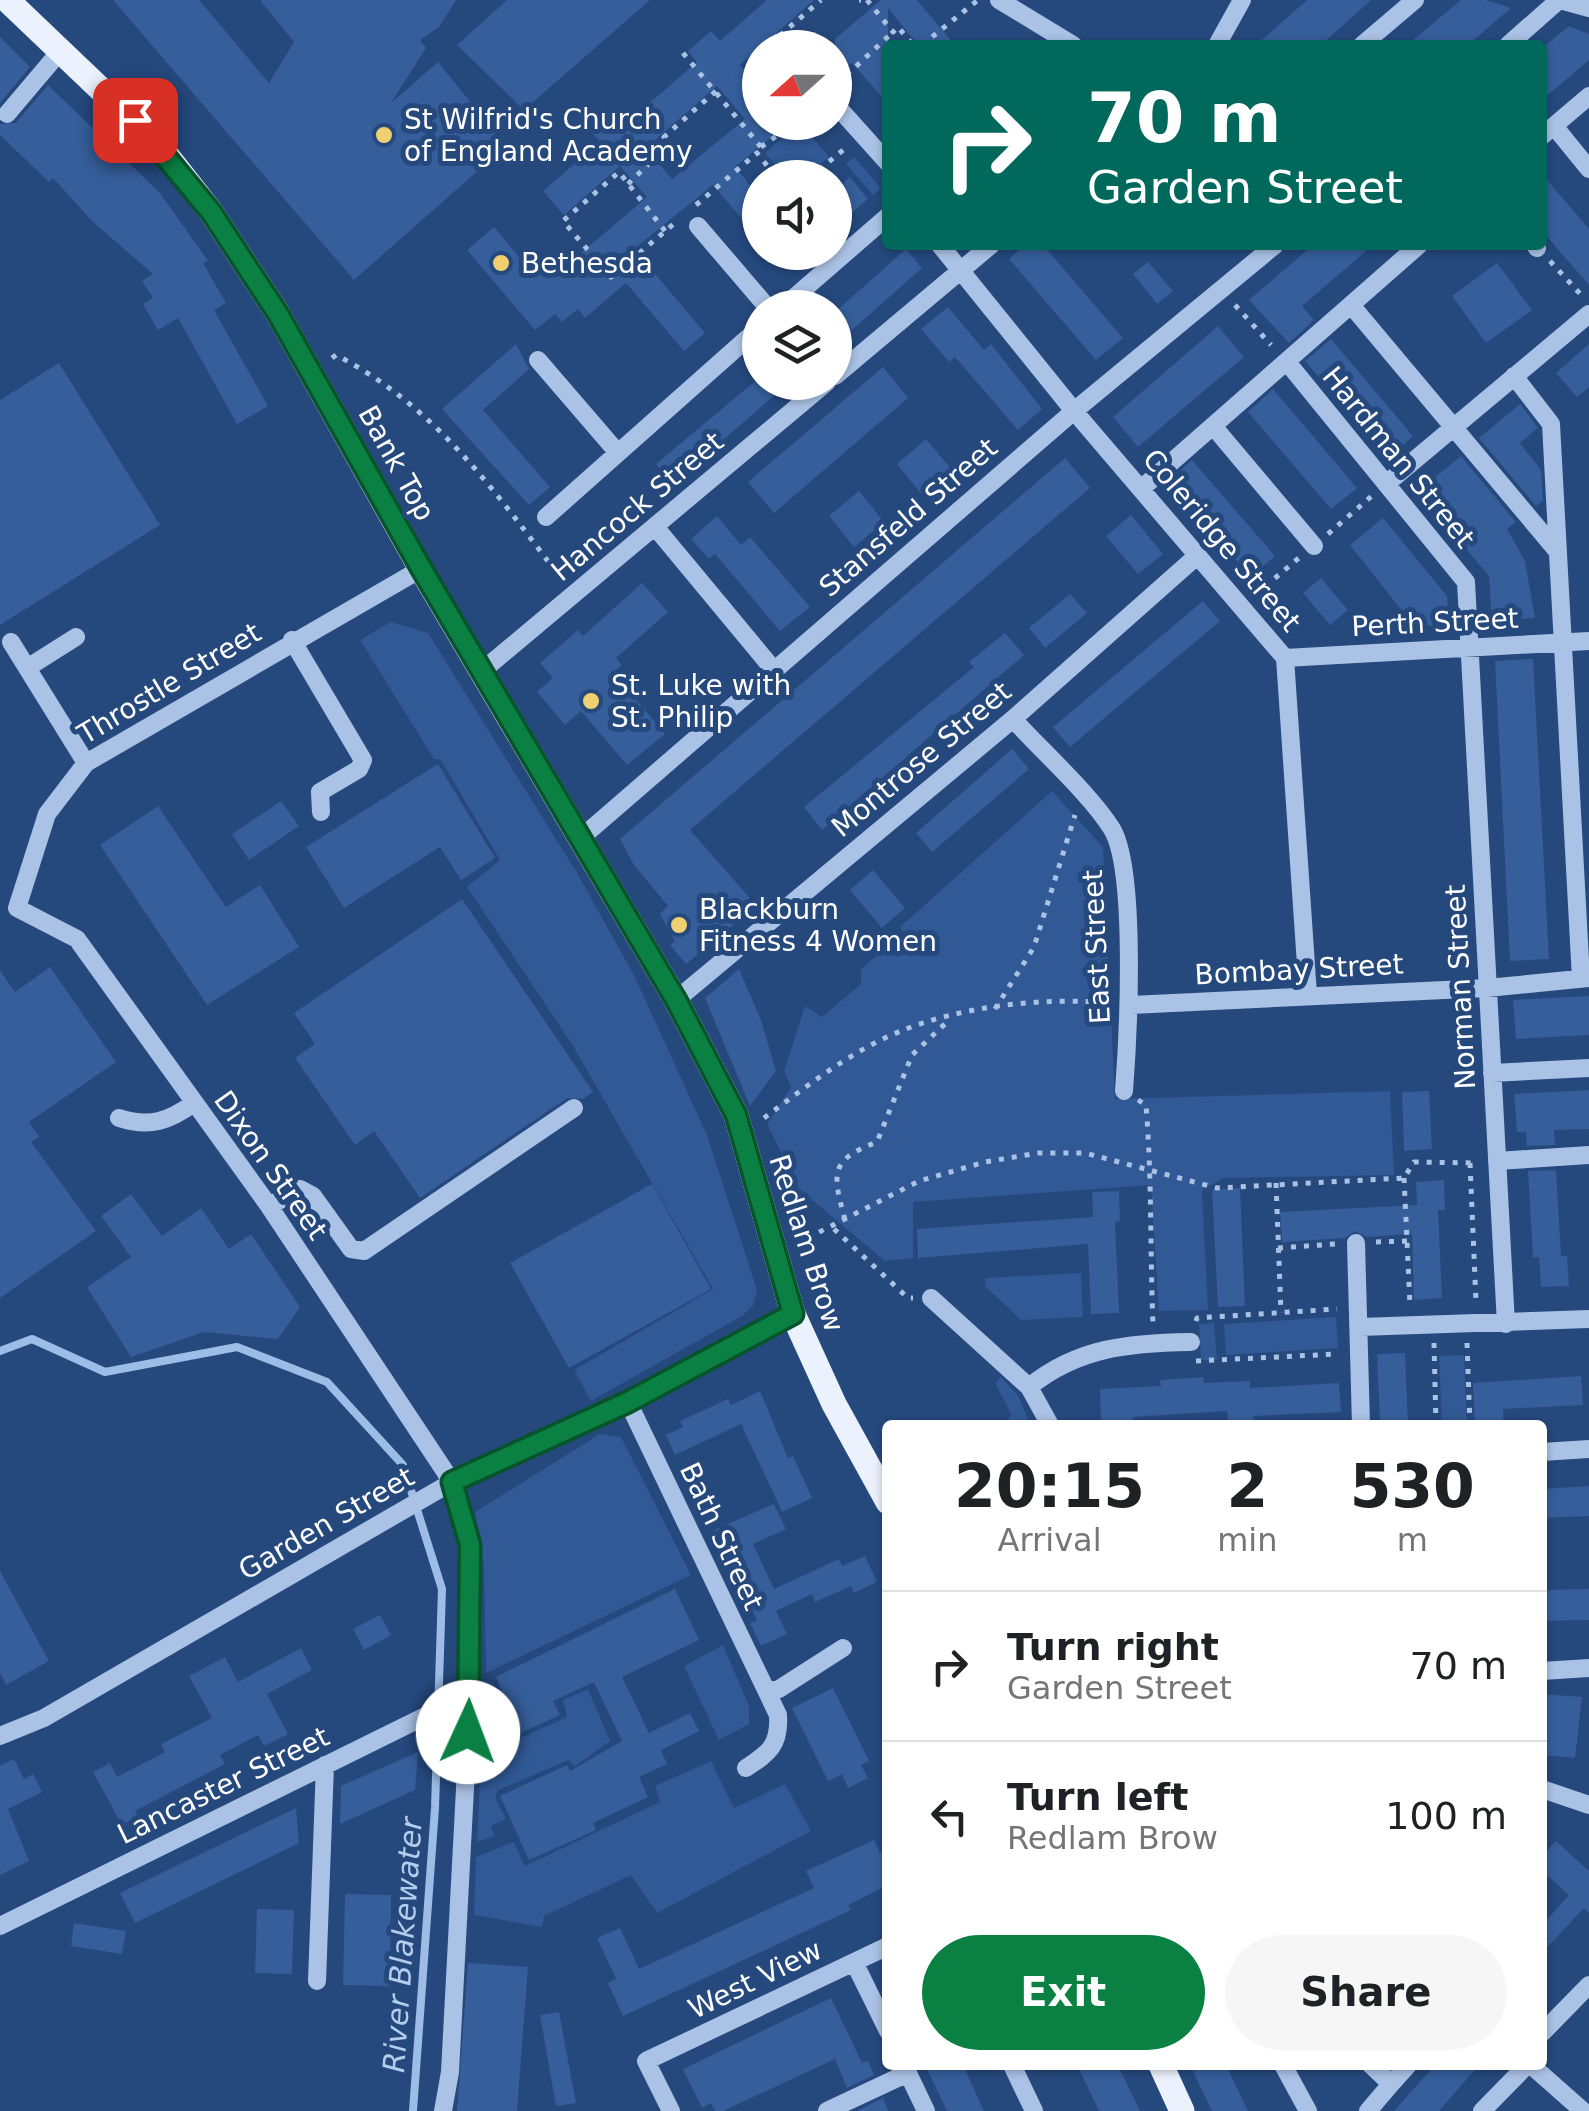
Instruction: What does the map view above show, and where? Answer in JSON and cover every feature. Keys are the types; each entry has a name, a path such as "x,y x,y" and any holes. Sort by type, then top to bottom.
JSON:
{"main road":[{"name":"Bank Top","path":"7,0 158,144 211,212 311,370 421,568 676,1000"},
{"name":"Redlam Brow","path":"676,1000 736,1115 793,1314 834,1404 882,1484"},
{"path":"1163,2070 1182,2111"}],"street":[{"path":"1001,0 1051,40"},
{"path":"1220,40 1242,0"},
{"path":"1368,40 1415,0"},
{"path":"1514,40 1560,0 1589,8"},
{"path":"7,114 62,49"},
{"path":"1589,96 1548,131 1589,168"},
{"path":"852,123 882,157"},
{"path":"803,290 882,221"},
{"path":"698,226 753,290"},
{"name":"Coleridge Street","path":"944,250 1074,411 1285,658 1308,994"},
{"path":"852,362 985,250"},
{"name":"Stansfeld Street","path":"582,837 1074,411 1269,250"},
{"path":"1142,488 1413,250"},
{"path":"1351,305 1456,425 1558,552"},
{"path":"1386,484 1589,314"},
{"path":"546,516 742,343"},
{"path":"538,360 618,453"},
{"name":"Hardman Street","path":"1287,362 1466,582 1470,647"},
{"path":"1514,376 1551,424 1585,978"},
{"name":"Hancock Street","path":"482,671 806,400"},
{"path":"1213,426 1314,546"},
{"path":"656,528 772,669"},
{"name":"Montrose Street","path":"676,1000 1013,719 1198,554"},
{"name":"Throstle Street","path":"8,909 47,814 86,763 421,568"},
{"path":"27,668 76,637"},
{"path":"292,640 363,760 359,770 320,792 320,812"},
{"name":"Perth Street","path":"1285,658 1589,641"},
{"path":"11,642 86,763"},
{"name":"Norman Street","path":"1470,647 1506,1324"},
{"name":"East Street","path":"1013,719 1113,830 1121,864 1132,1005 1124,1091"},
{"name":"Dixon Street","path":"8,909 77,940 269,1206 452,1482 470,1545 470,1694 450,2072 442,2111"},
{"name":"Bombay Street","path":"1132,1005 1487,988 1585,978"},
{"path":"1492,1073 1589,1068"},
{"path":"118,1118 155,1123 170,1120 194,1102"},
{"path":"269,1206 300,1189 313,1196 351,1249 364,1251 574,1108"},
{"path":"1497,1162 1589,1155"},
{"path":"1356,1243 1361,1420"},
{"path":"930,1298 1029,1387 1047,1420"},
{"name":"Garden Street","path":"0,1736 44,1718 452,1482 628,1402 793,1314"},
{"path":"1359,1317 1411,1326 1589,1318"},
{"path":"1029,1387 1078,1356 1119,1344 1192,1342"},
{"name":"Bath Street","path":"628,1402 762,1685 769,1691"},
{"path":"1547,1452 1589,1448"},
{"path":"746,1768 777,1742 778,1715 769,1691 779,1689 842,1648"},
{"path":"1547,1671 1589,1668"},
{"name":"Lancaster Street","path":"0,1926 470,1694"},
{"path":"317,1981 325,1765"},
{"path":"1547,1790 1589,1805"},
{"name":"West View","path":"671,2111 646,2061 882,1949"},
{"path":"854,1962 882,2019"},
{"path":"1547,2028 1589,1985"},
{"path":"827,2111 904,2070"},
{"path":"906,2070 926,2111"},
{"path":"1014,2070 1034,2111"},
{"path":"1286,2070 1308,2111"},
{"path":"1376,2070 1391,2084"},
{"path":"1368,2111 1404,2070"},
{"path":"1482,2111 1524,2070"},
{"path":"1535,2070 1582,2111"}],"path":[{"path":"786,30 820,0"},
{"path":"862,0 893,32"},
{"path":"928,40 978,0"},
{"path":"884,40 898,28 908,40"},
{"path":"852,70 882,42"},
{"path":"683,53 765,160"},
{"path":"628,184 660,155 668,144 664,137 716,91"},
{"path":"831,160 862,134"},
{"path":"665,231 619,172 562,221 611,277 775,140"},
{"path":"1539,250 1589,304"},
{"path":"1222,290 1287,362"},
{"path":"311,370 336,355 379,377 414,404 462,452 574,596"},
{"path":"995,1009 1034,947 1068,845 1080,793"},
{"path":"736,1115 760,1121 850,1057 902,1030 995,1009 1089,1001 1132,1005"},
{"path":"844,1220 834,1178 839,1165 851,1152 877,1142 912,1055 932,1032 955,1016"},
{"path":"1124,1091 1146,1105 1154,1343"},
{"path":"775,1253 834,1228 920,1181 985,1162 1038,1153 1085,1153 1151,1167 1217,1188 1404,1178"},
{"path":"1411,1326 1404,1178 1414,1162 1497,1162"},
{"path":"1470,1163 1470,1420"},
{"path":"1276,1183 1281,1312"},
{"path":"834,1228 908,1298 930,1298"},
{"path":"1359,1317 1281,1312 1196,1318 1192,1342 1197,1364 1360,1352"},
{"path":"1433,1326 1436,1420"}],"shaded area":[{"path":"780,140 814,140 829,157 771,160 765,153"},
{"path":"854,157 881,188 873,195 852,171"},
{"path":"391,622 428,633 577,873 634,975 707,1135 757,1290 753,1306 742,1316 591,1401 574,1370 713,1289 573,1046 467,887 500,860 440,759 434,759 360,640"},
{"path":"1052,791 1103,847 1115,1099 1390,1091 1394,1175 1224,1178 1202,1190 1208,1310 1159,1311 1151,1185 913,1202 913,1258 885,1261 799,1189 767,1124 791,1087 784,1071 805,1006 822,1017 861,984 861,969 904,933 900,927"},
{"path":"1081,1273 1083,1317 1021,1320 985,1286 985,1278"},
{"path":"1336,1317 1338,1348 1226,1355 1224,1324"},
{"path":"1214,1323 1217,1360 1201,1360 1199,1324"},
{"path":"1464,1355 1467,1420 1442,1420 1439,1356"},
{"path":"1001,1377 1018,1396 1029,1420 1008,1420 1011,1414 995,1383"},
{"path":"600,1434 621,1437 691,1575 486,1673 484,1567 475,1512"},
{"path":"723,1645 749,1706 749,1724 719,1740 684,1666"},
{"path":"588,1689 610,1741 574,1767 569,1760 498,1790 495,1798 506,1819 491,1826 495,1836 477,1842 484,1706 493,1703 512,1742 567,1717 563,1700"},
{"path":"711,1761 734,1808 785,1784 811,1831 657,1913 631,1875 544,1916 542,1927 474,1915 476,1857 514,1842 525,1866 660,1802 655,1786"}],"building":[{"path":"113,0 199,0 269,83 294,42 260,0 456,0 439,27 420,40 426,48 391,103 438,62 506,146 354,280"},
{"path":"507,0 650,0 524,110 457,45"},
{"path":"767,0 814,0 780,30 742,30 742,115 717,86 646,148 672,179 742,121 742,140 768,140 735,167 742,175 742,219 713,185 634,249 705,333 684,351 626,283 585,318 578,309 562,322 555,314 535,330 467,250 494,227 536,277 572,245 580,254 647,197 620,166 564,215 543,191 600,142 590,130 614,110 625,124 697,62 688,51 711,31 720,41"},
{"path":"881,0 917,0 951,40 914,40 888,8 888,40 882,40 882,97 852,63 852,30 846,30"},
{"path":"1307,0 1371,0 1327,40 1262,40"},
{"path":"1461,0 1486,0 1511,8 1474,40 1413,40"},
{"path":"1569,26 1589,34 1589,60 1547,96 1547,44"},
{"path":"0,37 30,67 0,103"},
{"path":"48,85 160,193 208,261 203,263 226,303 214,310 268,406 237,424 178,318 158,330 143,304 153,298 142,281 153,274 93,222 53,178 49,182 0,135 0,124 16,123"},
{"path":"852,179 868,199 852,213"},
{"path":"1547,180 1589,229 1589,285 1547,237"},
{"path":"905,250 922,268 852,330 852,297"},
{"path":"1019,250 1047,250 1123,338 1096,360 1009,259"},
{"path":"1307,250 1367,250 1302,306 1314,320 1289,343 1249,300"},
{"path":"1148,262 1173,291 1157,304 1133,274"},
{"path":"1497,263 1532,310 1486,343 1452,296"},
{"path":"948,307 984,350 991,344 1042,409 1018,430 955,357 949,362 921,329"},
{"path":"1218,326 1244,357 1138,447 1113,417"},
{"path":"1331,339 1413,436 1388,458 1305,361"},
{"path":"516,344 529,369 483,410 550,487 529,505 442,409"},
{"path":"1589,344 1589,387 1577,397 1556,373"},
{"path":"59,363 160,525 0,625 0,400"},
{"path":"883,367 908,398 774,513 748,482 844,400 852,400 852,393"},
{"path":"1273,389 1357,488 1331,509 1248,412"},
{"path":"742,392 742,400 769,400 672,484 656,464"},
{"path":"1520,404 1538,428 1520,443 1541,470 1543,501 1536,506 1479,438"},
{"path":"926,439 952,470 922,495 897,464"},
{"path":"1461,456 1516,522 1507,529 1525,561 1535,618 1492,620 1489,576 1422,496 1422,488"},
{"path":"1065,458 1090,488 690,830 757,906 686,964 670,945 675,941 660,914 668,906 634,865 620,839"},
{"path":"1192,460 1275,556 1251,577 1168,482"},
{"path":"859,491 884,522 854,547 829,516"},
{"path":"1131,515 1163,554 1138,574 1106,536"},
{"path":"717,516 741,545 750,537 810,607 780,631 715,554 709,559 691,539"},
{"path":"1383,518 1447,596 1449,626 1414,626 1350,545"},
{"path":"1321,578 1348,610 1330,625 1303,593"},
{"name":"St. Luke with St. Philip","path":"642,583 668,612 616,658 622,665 613,672 665,734 627,765 581,711 565,725 537,692 553,678 540,663 578,630 583,636"},
{"path":"1070,594 1087,613 1045,648 1029,628"},
{"path":"1203,601 1220,621 1070,747 1053,727"},
{"path":"1005,633 1024,655 822,830 804,807 974,667 969,662"},
{"path":"1533,659 1549,959 1510,961 1495,661"},
{"path":"1012,749 1029,769 932,852 916,833"},
{"path":"438,764 495,858 461,880 440,847 344,908 306,847"},
{"path":"281,801 299,826 249,860 232,834"},
{"path":"158,806 226,907 260,885 299,947 207,1005 100,845"},
{"path":"873,870 905,908 882,928 850,890"},
{"path":"462,899 593,1092 583,1099 567,1098 420,1198 374,1131 355,1145 295,1058 315,1044 294,1013"},
{"path":"50,967 116,1062 29,1122 39,1137 31,1142 96,1231 0,1298 0,971 15,992"},
{"path":"739,969 761,1020 776,1071 750,1106 705,998"},
{"path":"1589,996 1589,1035 1516,1039 1513,1000"},
{"path":"1589,1090 1589,1129 1554,1130 1555,1145 1527,1146 1526,1132 1517,1132 1514,1094"},
{"path":"1429,1091 1432,1149 1404,1151 1402,1092"},
{"path":"1556,1170 1561,1256 1567,1256 1569,1286 1541,1287 1539,1257 1533,1258 1528,1171"},
{"path":"1444,1180 1445,1210 1438,1210 1442,1298 1414,1300 1412,1234 1367,1237 1355,1231 1345,1238 1282,1242 1280,1212 1417,1205 1416,1182"},
{"path":"652,1184 711,1289 569,1368 510,1263"},
{"path":"1240,1188 1245,1306 1218,1307 1212,1190"},
{"path":"1119,1191 1120,1221 1115,1222 1119,1313 1091,1314 1088,1244 918,1258 917,1229 1093,1217 1092,1192"},
{"path":"131,1194 162,1236 201,1208 229,1249 251,1234 300,1307 278,1339 204,1332 131,1357 87,1287 131,1257 101,1216"},
{"path":"1405,1353 1408,1420 1380,1420 1377,1354"},
{"path":"1581,1376 1583,1405 1503,1409 1504,1420 1475,1420 1473,1383"},
{"path":"1203,1377 1204,1383 1250,1381 1250,1388 1339,1383 1341,1412 1253,1416 1253,1420 1228,1420 1227,1411 1101,1420 1100,1389 1161,1386 1160,1380"},
{"path":"760,1391 788,1458 793,1456 812,1498 782,1512 741,1424 675,1455 666,1435 683,1427 680,1421 728,1399 731,1405"},
{"path":"1589,1486 1589,1516 1547,1518 1547,1489"},
{"path":"774,1504 786,1529 753,1544 774,1589 839,1559 842,1566 865,1556 877,1582 854,1593 851,1586 815,1602 812,1594 776,1611 787,1634 761,1646 750,1623 757,1620 727,1555 719,1559 707,1533"},
{"path":"0,1571 49,1661 6,1685 0,1673"},
{"path":"675,1589 699,1640 622,1677 649,1733 690,1713 699,1731 661,1750 667,1764 639,1777 648,1797 593,1823 596,1830 529,1860 500,1796 567,1765 570,1771 622,1741 594,1682 553,1701 560,1715 514,1736 498,1701 505,1698 496,1677"},
{"path":"1589,1589 1589,1620 1547,1621 1547,1590"},
{"path":"380,1615 391,1635 364,1650 353,1629"},
{"path":"301,1648 312,1670 267,1694 288,1734 264,1746 258,1735 220,1755 225,1764 135,1811 138,1817 122,1825 93,1772 110,1763 117,1777 165,1752 161,1744 212,1718 189,1676 225,1657 238,1682"},
{"path":"833,1688 869,1761 861,1765 868,1778 848,1788 842,1774 828,1781 792,1708"},
{"path":"1547,1694 1582,1697 1575,1758 1547,1755"},
{"path":"418,1752 415,1790 340,1824 341,1786"},
{"path":"14,1759 24,1779 33,1774 42,1792 8,1809 29,1861 0,1875 0,1766"},
{"path":"296,1808 299,1843 135,1923 120,1893"},
{"path":"874,1840 882,1851 882,1888 848,1905 851,1910 623,2016 608,1983 616,1979 597,1938 620,1928 639,1969 814,1888 806,1871"},
{"path":"1556,1841 1589,1871 1589,1913 1584,1908 1547,1948 1547,1919 1569,1895 1547,1875 1547,1851"},
{"path":"345,1894 391,1895 390,1986 343,1985"},
{"path":"257,1909 294,1910 292,1974 255,1973"},
{"path":"74,1923 126,1931 122,1954 71,1946"},
{"path":"468,1963 528,1967 517,2111 457,2111"},
{"path":"831,1998 862,2063 868,2061 874,2075 847,2088 835,2059 723,2111 715,2111 711,2103 702,2108 683,2069"},
{"path":"559,2012 576,2103 556,2106 540,2015"},
{"path":"927,2070 965,2070 984,2111 947,2111"},
{"path":"1079,2070 1120,2070 1140,2111 1099,2111"},
{"path":"1192,2070 1228,2070 1248,2111 1212,2111"},
{"path":"1431,2070 1475,2070 1439,2111 1394,2111"},
{"path":"883,2098 888,2111 857,2111"}],"waterway":[{"name":"River Blakewater","path":"0,1351 32,1339 105,1372 237,1347 327,1382 403,1465 442,1589 435,1808 413,2111"}],"place":[{"name":"St Wilfrid's Church of England Academy","path":"384,135"},
{"name":"Bethesda","path":"501,263"},
{"name":"St. Luke with St. Philip","path":"591,701"},
{"name":"Blackburn Fitness 4 Women","path":"679,925"}],"route":[{"path":"135,120 211,212 278,314 421,568 676,1000 736,1115 793,1314 628,1402 452,1482 470,1545 468,1732"}]}
